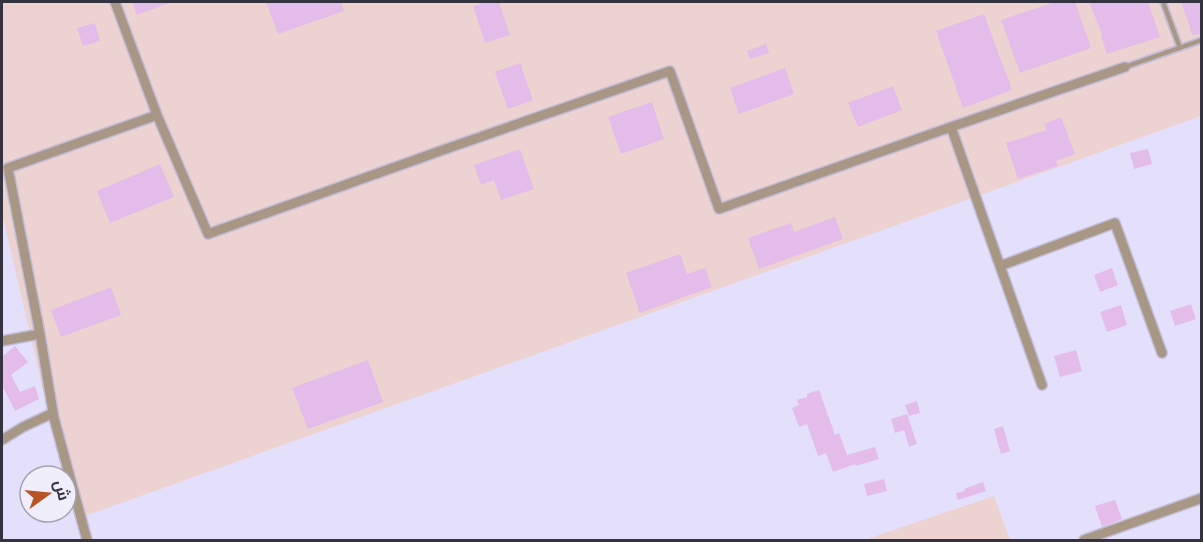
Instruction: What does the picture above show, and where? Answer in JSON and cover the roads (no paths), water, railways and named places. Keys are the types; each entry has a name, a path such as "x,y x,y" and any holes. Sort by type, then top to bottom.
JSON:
{"street":[{"path":"115,2 157,115 208,234 440,150 670,71 719,209 1125,67"},
{"path":"87,540 53,413 8,168 157,115"},
{"path":"951,127 1042,385"},
{"path":"1000,266 1115,223 1162,353"},
{"path":"2,341 40,334"},
{"path":"2,440 53,413"},
{"path":"1084,540 1202,498"}],"lane":[{"path":"1163,2 1180,48"},
{"path":"1125,67 1202,40"}]}
